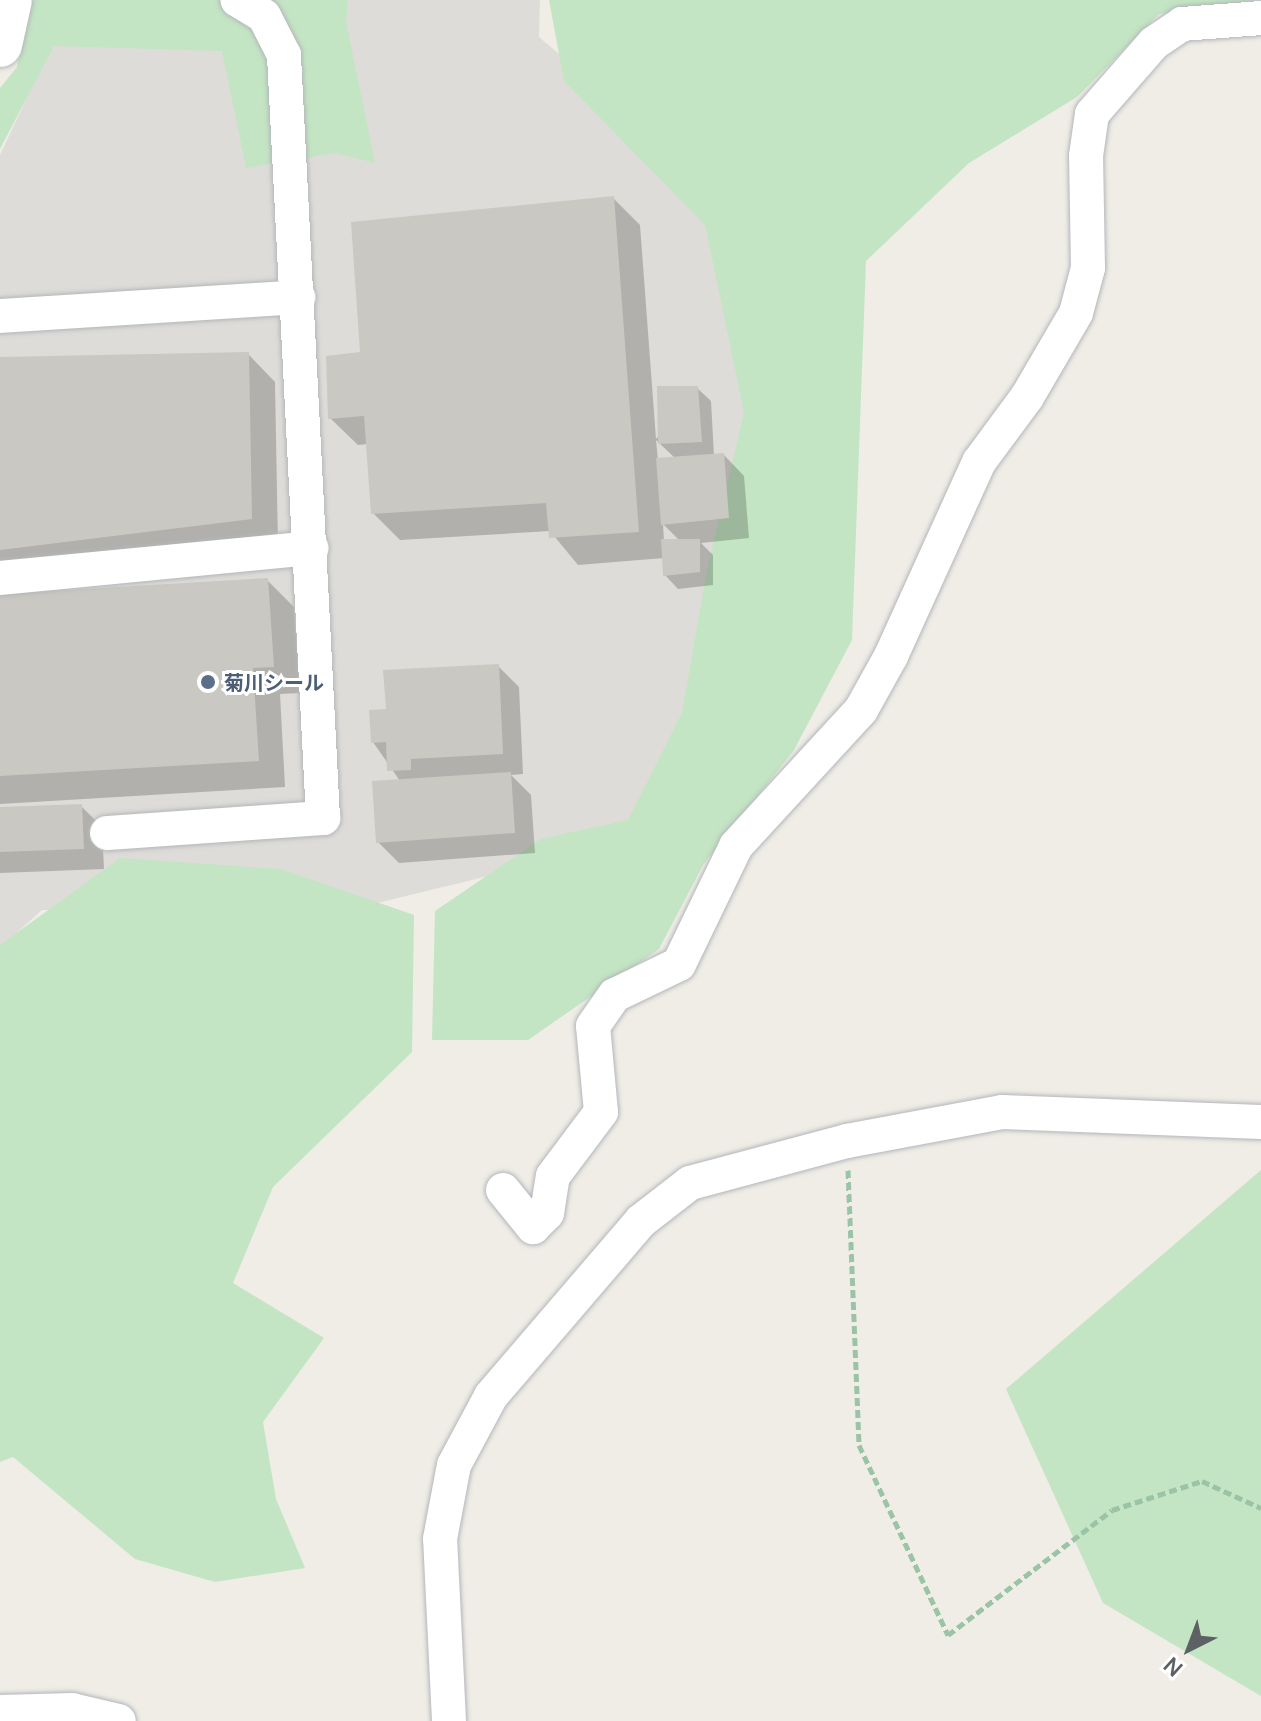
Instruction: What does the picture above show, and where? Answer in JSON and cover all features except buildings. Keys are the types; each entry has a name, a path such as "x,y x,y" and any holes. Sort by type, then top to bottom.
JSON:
{"street":[{"path":"0,45 10,0"},
{"path":"107,833 323,818 312,548 284,55 264,16 237,0"},
{"path":"503,1190 533,1227 547,1213 553,1176 601,1112 593,1026 615,995 679,964 736,846 861,710 979,462 1051,361 1076,313 1088,268 1086,156 1092,114 1154,43 1182,24 1261,18"},
{"path":"0,316 298,297"},
{"path":"0,578 312,548"},
{"path":"449,1721 440,1539 454,1465 491,1396 641,1221 690,1183 847,1141 1002,1112 1261,1122"},
{"path":"0,1712 72,1710 119,1721"}],"path":[{"path":"847,1141 859,1445 948,1635 1112,1510 1202,1481 1261,1508"}],"shaded area":[{"path":"59,0 540,0 539,37 777,239 763,440 658,835 340,912 42,910 0,948 0,155 51,46"}],"green space":[{"path":"29,0 348,0 346,21 375,163 335,153 246,168 222,51 54,46 0,149 0,88 17,67"},
{"path":"549,0 1258,0 1159,14 1077,97 969,163 866,261 852,640 794,750 703,865 659,949 528,1040 432,1040 435,911 541,839 628,820 682,713 707,570 744,413 705,225 564,81"},
{"path":"120,858 281,869 414,915 412,1052 273,1187 233,1283 324,1338 263,1422 276,1499 305,1568 215,1582 135,1559 13,1457 0,1462 0,945"},
{"path":"1261,1170 1261,1696 1103,1603 1006,1389"}],"place":[{"name":"菊川シール","path":"208,682"}]}
